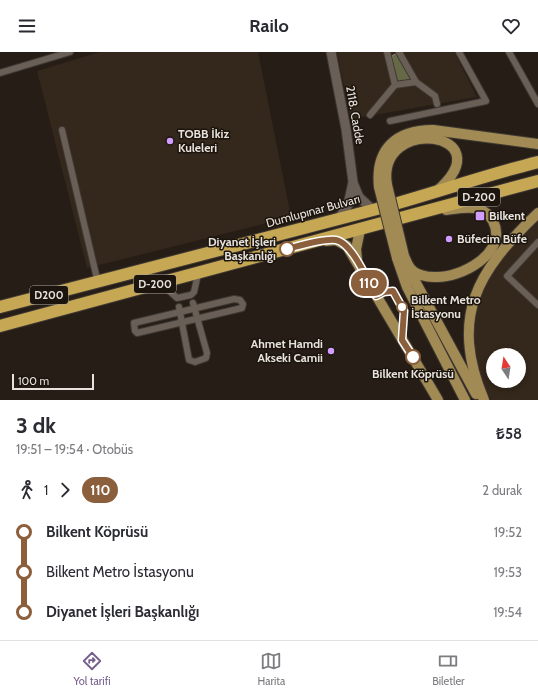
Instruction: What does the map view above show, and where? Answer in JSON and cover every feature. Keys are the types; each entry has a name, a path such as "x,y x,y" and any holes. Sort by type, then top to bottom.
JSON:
{"highway":[{"name":"Dumlupınar Bulvarı","path":"0,307 98,283 373,210 434,193 481,176 538,162"},
{"name":"D-200","path":"0,326 538,182"}],"main road":[{"path":"466,400 407,287 383,186 378,172 381,160 387,148 402,135 420,130 433,130 538,144"},
{"path":"383,186 387,167 392,155 405,144 418,138 438,140 447,142 455,149 457,158 455,171 434,193"},
{"path":"400,257 412,270 418,274 432,277 451,276 469,269 478,263 488,252 495,240 495,229 492,218 479,209 463,208 420,213"},
{"path":"484,400 472,369 469,353 469,325 473,300 482,280 496,256 538,214"},
{"path":"357,260 356,249 360,230"},
{"path":"310,243 336,240 347,246 357,260 438,400"},
{"path":"400,257 479,400"}],"street":[{"path":"0,73 49,55 66,52"},
{"name":"2118. Cadde","path":"331,52 346,129 353,182"},
{"path":"385,52 395,85"},
{"path":"399,52 416,82 435,96 437,104"},
{"path":"390,121 486,101 459,52"},
{"path":"509,52 538,104"},
{"path":"370,116 395,85 416,82"},
{"path":"62,130 98,283"},
{"path":"353,182 359,197 373,210"},
{"path":"339,218 348,205 353,182"},
{"path":"538,242 507,276 538,304"},
{"path":"161,282 177,298 191,295 194,292 198,274"},
{"path":"234,299 240,300 243,304 242,308 138,333 135,331 134,323 179,309 234,299"},
{"path":"179,309 189,360 195,362 206,358 207,353 194,306"}],"shaded area":[{"path":"100,52 258,52 291,217 87,268 37,71"},
{"path":"337,52 454,52 477,97 351,119"},
{"path":"397,53 411,80 397,82 392,56"},
{"path":"538,220 538,400 491,400 476,368 474,334 477,305 493,270 509,250"}],"bus line":[{"name":"110","path":"287,249 310,243 336,240 347,246 357,260 376,296 384,292 393,291 405,315 402,340 413,357"}],"place":[{"name":"TOBB İkiz Kuleleri","path":"170,141"},
{"name":"Bilkent","path":"480,216"},
{"name":"Büfecim Büfe","path":"449,239"},
{"name":"Diyanet İşleri Başkanlığı","path":"287,249"},
{"name":"Bilkent Metro İstasyonu","path":"402,307"},
{"name":"Ahmet Hamdi Akseki Camii","path":"331,351"},
{"name":"Bilkent Köprüsü","path":"413,357"}]}
